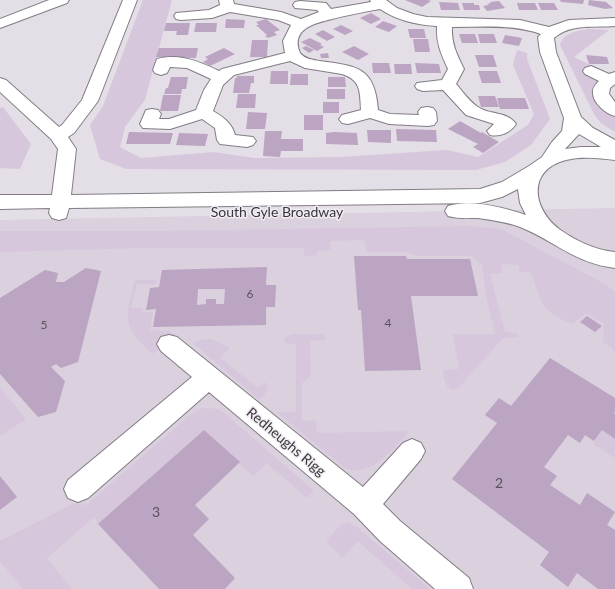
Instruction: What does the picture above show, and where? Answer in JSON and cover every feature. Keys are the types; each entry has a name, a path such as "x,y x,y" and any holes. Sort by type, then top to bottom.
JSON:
{"street":[{"path":"0,24 62,0"},
{"path":"58,135 68,129 90,101 130,0"},
{"path":"293,56 290,46 291,39 293,32 301,24 313,19 379,2 393,11 407,16 445,22 522,24 550,32"},
{"path":"181,16 204,16 212,14 227,3 281,16 301,24"},
{"path":"300,5 321,6 329,15"},
{"path":"445,22 444,36 447,51 456,69 447,85"},
{"path":"615,22 578,23 560,26 550,32 546,37 548,52 573,118 580,128 587,133 615,147"},
{"path":"204,113 211,91 220,77 238,69 293,56 309,63 350,71 358,75 367,88 370,113"},
{"path":"161,70 163,62 190,63 220,77"},
{"path":"591,71 612,79"},
{"path":"612,79 603,85 600,93 604,103 615,111"},
{"path":"0,83 58,135 67,149 60,207"},
{"path":"423,86 447,85 472,111 495,118 505,123"},
{"path":"348,119 370,113 389,119 428,121 427,112"},
{"path":"152,114 149,124 170,124 204,113 223,124 227,132 226,140 248,141"},
{"path":"543,164 571,132 573,118"},
{"name":"South Gyle Broadway","path":"0,214 60,207 492,195 501,191 543,164 568,154 592,152 615,154"},
{"name":"South Gyle Broadway","path":"543,164 529,182 528,198 535,216 551,233 566,244 584,252 615,260"},
{"name":"South Gyle Broadway","path":"0,202 60,207 473,210 507,216 551,233"},
{"path":"584,252 615,276"},
{"name":"Redheughs Rigg","path":"170,344 208,378 364,505 390,531 458,589"},
{"path":"78,489 208,378"},
{"path":"364,505 412,451"}],"shaded area":[{"path":"143,0 172,0 145,100 125,127 120,147 141,158 214,152 254,158 340,157 447,150 478,157 528,125 534,114 513,65 517,50 527,53 527,59 550,119 531,145 505,162 476,170 126,169 100,159 90,125 103,106"},
{"path":"588,29 609,30 574,57 597,68 602,80 594,92 607,113 615,117 615,132 602,124 595,116 560,45 567,35"},
{"path":"3,107 31,144 20,169 0,168 0,108"},
{"path":"615,208 615,589 0,589 0,220"},
{"path":"470,226 501,229 605,284 615,292 615,351 603,342 604,324 586,313 572,324 561,319 547,310 543,304 531,272 520,272 518,265 501,264 502,273 490,274 505,332 517,333 518,337 503,338 459,387 453,390 450,389 445,382 443,370 459,369 453,334 495,334 486,296 482,265 472,256 417,256 405,252 367,252 364,240 330,241 331,250 317,251 317,255 304,256 304,248 143,248 0,252 0,231 165,231"},
{"path":"135,280 157,280 156,284 137,284 131,308 143,308 143,312 153,312 150,330 169,331 178,337 152,354 135,335 130,328 128,321 129,304"},
{"path":"292,334 324,334 325,340 310,341 311,376 302,383 302,421 316,420 317,433 410,431 381,460 364,469 355,470 345,468 276,412 296,412 296,345 285,343 285,338"},
{"path":"203,339 212,339 230,348 220,358 258,388 265,382 268,387 260,400 193,343"},
{"path":"0,388 26,419 0,436"},
{"path":"199,409 217,409 224,413 314,491 307,498 267,463 253,476 204,430 98,524 94,517 47,558 72,589 23,589 0,561 0,541 79,501 85,506 189,416"},
{"path":"602,430 615,439 615,458 593,444"},
{"path":"347,522 355,526 430,589 412,589 358,541 342,558 326,541 341,525"}],"building":[{"path":"405,0 428,0 431,1 422,7"},
{"path":"560,0 584,0 583,4 561,2"},
{"path":"589,0 606,2 613,8 605,9 588,5"},
{"path":"499,1 505,8 487,11 483,6 489,5 487,4 491,3 490,2"},
{"path":"439,2 458,3 460,10 441,10"},
{"path":"462,3 474,3 474,5 479,5 480,10 464,10"},
{"path":"517,3 535,3 538,10 519,10"},
{"path":"538,3 554,3 558,10 541,10"},
{"path":"371,13 381,19 371,24 360,18"},
{"path":"226,19 245,20 244,28 225,28"},
{"path":"266,19 280,30 274,32 277,35 268,38 265,36 267,35 256,25 259,25 256,22"},
{"path":"383,21 397,26 389,32 375,27"},
{"path":"166,23 190,23 188,35 176,35 177,31 164,31"},
{"path":"196,23 217,23 216,32 194,32"},
{"path":"341,25 353,31 345,35 333,29"},
{"path":"408,29 424,29 426,38 410,38"},
{"path":"323,30 335,37 327,41 315,34"},
{"path":"459,34 475,34 478,43 462,43"},
{"path":"478,34 494,34 497,43 480,43"},
{"path":"505,35 522,38 519,46 502,43"},
{"path":"310,38 322,44 320,45 324,47 317,51 301,42"},
{"path":"413,39 428,39 430,52 415,52"},
{"path":"252,40 268,40 267,57 250,57"},
{"path":"306,46 314,50 309,53 302,48"},
{"path":"354,46 369,54 358,60 342,52"},
{"path":"159,48 198,48 196,58 156,57"},
{"path":"224,48 235,54 210,66 203,62 208,59 205,57"},
{"path":"328,53 329,58 321,58 320,54"},
{"path":"475,55 493,55 497,67 479,67"},
{"path":"586,55 607,57 609,64 589,64"},
{"path":"372,63 389,63 391,73 373,73"},
{"path":"415,63 439,64 441,73 417,73"},
{"path":"394,64 411,64 412,74 395,74"},
{"path":"271,71 288,71 288,84 270,84"},
{"path":"478,71 497,71 501,83 482,83"},
{"path":"291,74 308,74 308,85 290,85"},
{"path":"237,76 254,76 254,83 251,83 249,93 233,93 235,78 237,78"},
{"path":"171,77 188,77 186,89 182,89 181,94 164,94 166,88 168,88"},
{"path":"328,77 345,77 346,87 328,87"},
{"path":"327,89 345,89 345,99 327,99"},
{"path":"238,94 256,94 255,108 236,108"},
{"path":"163,95 181,95 178,111 160,111"},
{"path":"478,96 495,96 499,107 481,107"},
{"path":"497,98 525,98 529,109 500,109"},
{"path":"323,102 339,102 339,113 323,113"},
{"path":"248,112 267,113 265,129 246,129"},
{"path":"304,115 323,115 323,130 304,130"},
{"path":"460,121 499,142 483,153 473,147 478,144 448,129"},
{"path":"396,129 436,130 437,142 397,141"},
{"path":"367,130 391,130 391,143 368,142"},
{"path":"265,131 282,131 281,139 303,139 303,151 281,151 280,157 263,156"},
{"path":"129,132 173,133 170,144 126,144"},
{"path":"179,133 208,134 205,146 176,145"},
{"path":"326,133 357,133 358,145 326,144"},
{"path":"354,256 406,256 407,259 470,259 478,296 411,296 421,370 365,371 361,310 358,310"},
{"path":"267,267 266,285 276,285 275,307 266,307 266,325 153,327 156,309 146,310 150,288 159,287 162,270","holes":["198,289 225,289 224,304 216,304 216,299 206,299 206,304 197,305"]},
{"path":"86,268 101,271 78,362 61,368 56,364 51,367 65,381 56,412 38,417 0,374 0,298 45,270 58,273 56,282 64,282"},
{"path":"587,316 602,326 595,332 580,322"},
{"path":"550,358 615,398 615,439 602,430 594,441 585,435 580,443 568,435 544,467 557,476 550,485 580,505 587,493 615,512 607,525 615,530 615,589 598,589 577,573 568,587 540,565 549,552 452,479 497,423 485,415 499,398 511,406"},
{"path":"204,430 240,462 195,505 209,519 193,535 235,578 225,589 159,589 98,524"},
{"path":"0,476 17,497 0,510"}]}
